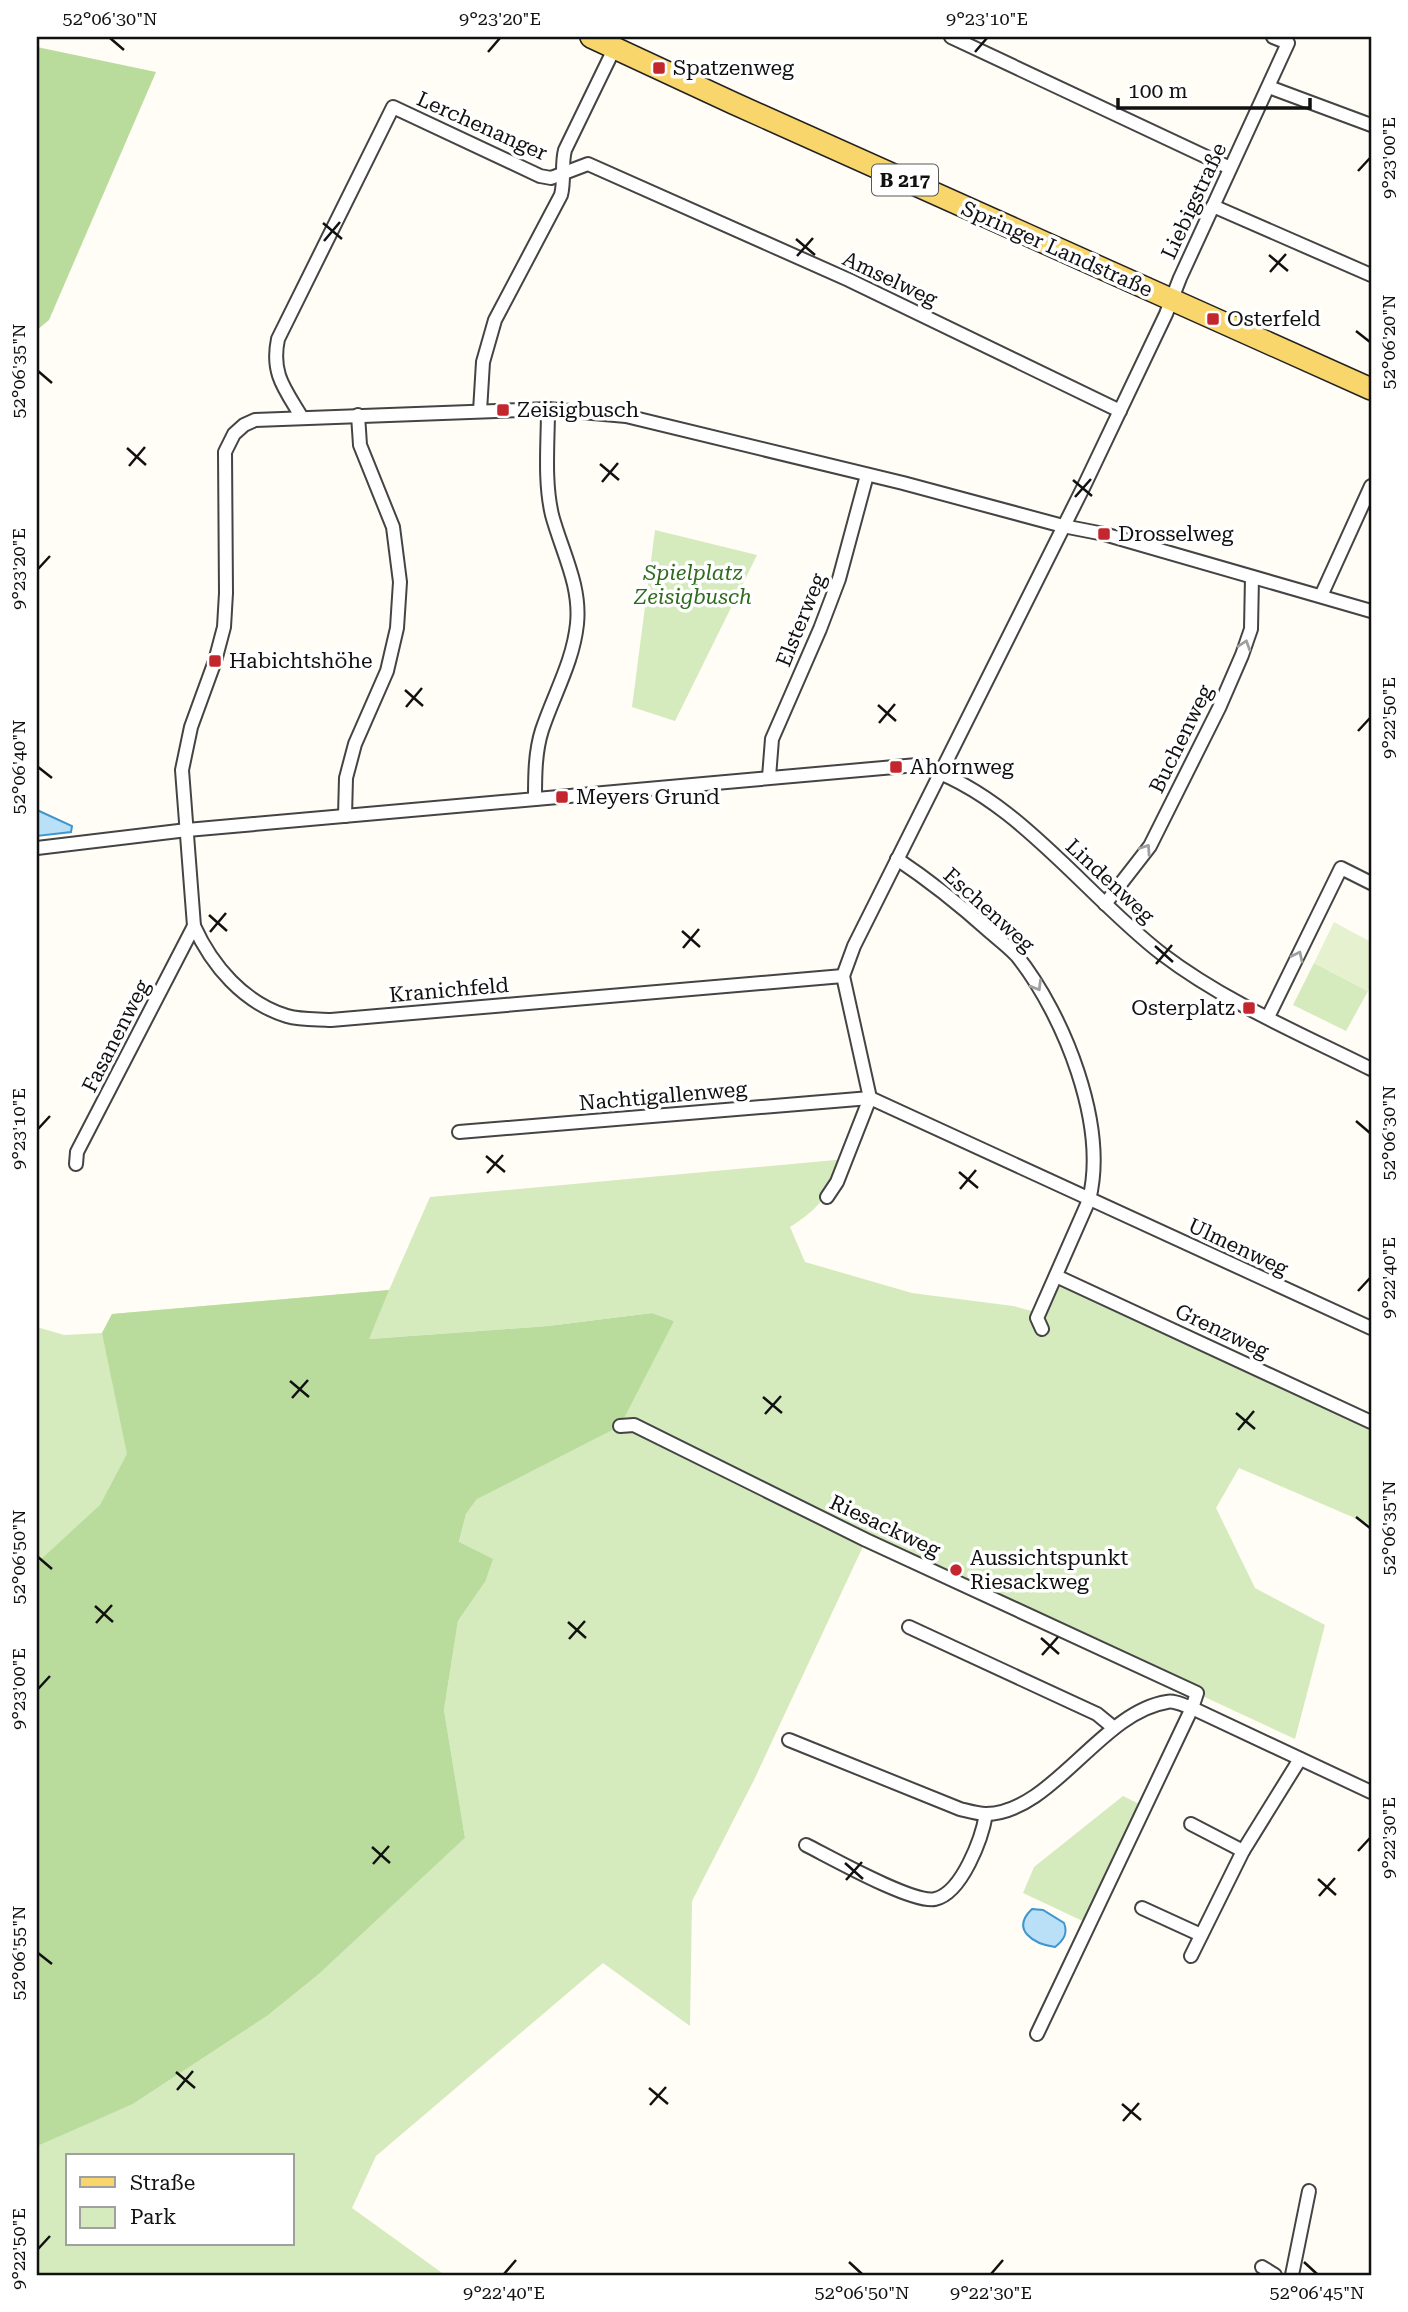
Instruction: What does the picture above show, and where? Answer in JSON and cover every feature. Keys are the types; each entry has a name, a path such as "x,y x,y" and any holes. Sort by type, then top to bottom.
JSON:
{"main road":[{"name":"Springer Landstraße","path":"591,37 1371,389"}],"street":[{"path":"951,37 1230,168"},
{"name":"Liebigstraße","path":"1171,300 1288,43 1273,37"},
{"path":"480,411 484,362 495,320 561,195 562,159 565,150 615,47"},
{"path":"1269,87 1371,125"},
{"name":"Lerchenanger","path":"301,416 278,377 274,356 278,339 393,107 540,176 551,178 563,174"},
{"name":"Amselweg","path":"563,174 588,164 849,280 1120,411"},
{"path":"1213,206 1371,275"},
{"path":"827,1198 837,1182 870,1098 843,976 854,946 1120,411 1171,300"},
{"path":"535,799 535,768 541,733 570,661 577,624 577,599 552,515 548,491 548,409"},
{"path":"187,830 182,770 191,727 215,661 224,627 225,452 234,434 255,420 301,416 548,409 626,416 1104,534 1371,611"},
{"path":"345,816 346,778 355,744 387,671 397,628 400,582 393,527 360,445 358,415"},
{"name":"Elsterweg","path":"769,777 772,739 839,579 867,475"},
{"path":"1321,596 1371,486"},
{"name":"Buchenweg","path":"1105,904 1150,846 1219,708 1251,629 1252,577"},
{"path":"37,848 187,830 769,777 917,765 940,771"},
{"name":"Lindenweg","path":"940,771 986,799 1035,838 1161,953 1194,977 1371,1069"},
{"name":"Kranichfeld","path":"187,830 194,926 209,955 242,992 288,1017 331,1020 843,976"},
{"name":"Eschenweg","path":"897,859 948,894 1015,954 1054,1015 1071,1055 1085,1102 1093,1147 1094,1180 1089,1200"},
{"path":"1268,1017 1341,868 1371,883"},
{"name":"Fasanenweg","path":"76,1164 77,1152 194,926"},
{"name":"Ulmenweg","path":"870,1098 1371,1328"},
{"name":"Nachtigallenweg","path":"459,1132 870,1098"},
{"path":"1042,1329 1037,1318 1089,1200"},
{"name":"Grenzweg","path":"1056,1276 1371,1422"},
{"name":"Riesackweg","path":"620,1426 634,1425 866,1540 1178,1683 1197,1693 1192,1708"},
{"path":"909,1627 1097,1714 1114,1728"},
{"path":"789,1740 960,1809 986,1814 1019,1804 1048,1786 1114,1728 1144,1709 1169,1701 1192,1708 1371,1792"},
{"path":"1037,2034 1192,1708"},
{"path":"1191,1956 1243,1851 1300,1759"},
{"path":"806,1845 887,1885 926,1900 938,1899 950,1891 975,1853 986,1814"},
{"path":"1191,1824 1243,1851"},
{"path":"1142,1908 1201,1935"},
{"path":"1292,2275 1309,2191"},
{"path":"1262,2267 1275,2275"}],"green space":[{"path":"37,47 156,72 49,320 37,330"},
{"name":"Spielplatz Zeisigbusch","path":"655,530 757,555 675,721 632,707"},
{"path":"1334,922 1371,942 1371,984 1368,991 1314,963"},
{"path":"1314,963 1368,991 1346,1031 1293,1005"},
{"path":"846,1159 824,1198 790,1227 805,1262 912,1293 1013,1306 1039,1313 1056,1276 1371,1422 1371,1525 1239,1468 1216,1508 1255,1588 1325,1625 1295,1739 866,1540 754,1780 692,1901 690,2026 603,1963 376,2156 352,2208 445,2275 37,2275 37,2145 133,2104 267,2016 319,1974 465,1838 444,1710 458,1621 485,1582 459,1543 466,1514 477,1499 674,1321 652,1313 548,1326 368,1339 37,1573 37,1327 64,1335 102,1333 112,1314 389,1290 430,1197"},
{"path":"389,1290 369,1339 548,1326 652,1313 674,1321 620,1426 477,1499 466,1514 459,1542 493,1559 485,1582 458,1621 444,1710 465,1838 319,1974 267,2016 133,2104 37,2146 37,1563 100,1505 127,1454 102,1333 112,1314"},
{"path":"1123,1796 1145,1807 1089,1924 1023,1893 1034,1867"}],"water":[{"path":"37,810 72,826 71,832 37,836"},
{"path":"1032,1909 1043,1910 1064,1923 1064,1936 1055,1947 1039,1943 1027,1935 1023,1923"}],"place":[{"name":"Spatzenweg","path":"659,68"},
{"name":"Osterfeld","path":"1213,319"},
{"name":"Zeisigbusch","path":"503,410"},
{"name":"Drosselweg","path":"1104,534"},
{"name":"Habichtshöhe","path":"215,661"},
{"name":"Ahornweg","path":"896,767"},
{"name":"Meyers Grund","path":"562,797"},
{"name":"Osterplatz","path":"1249,1008"},
{"name":"Aussichtspunkt Riesackweg","path":"956,1570"}]}
